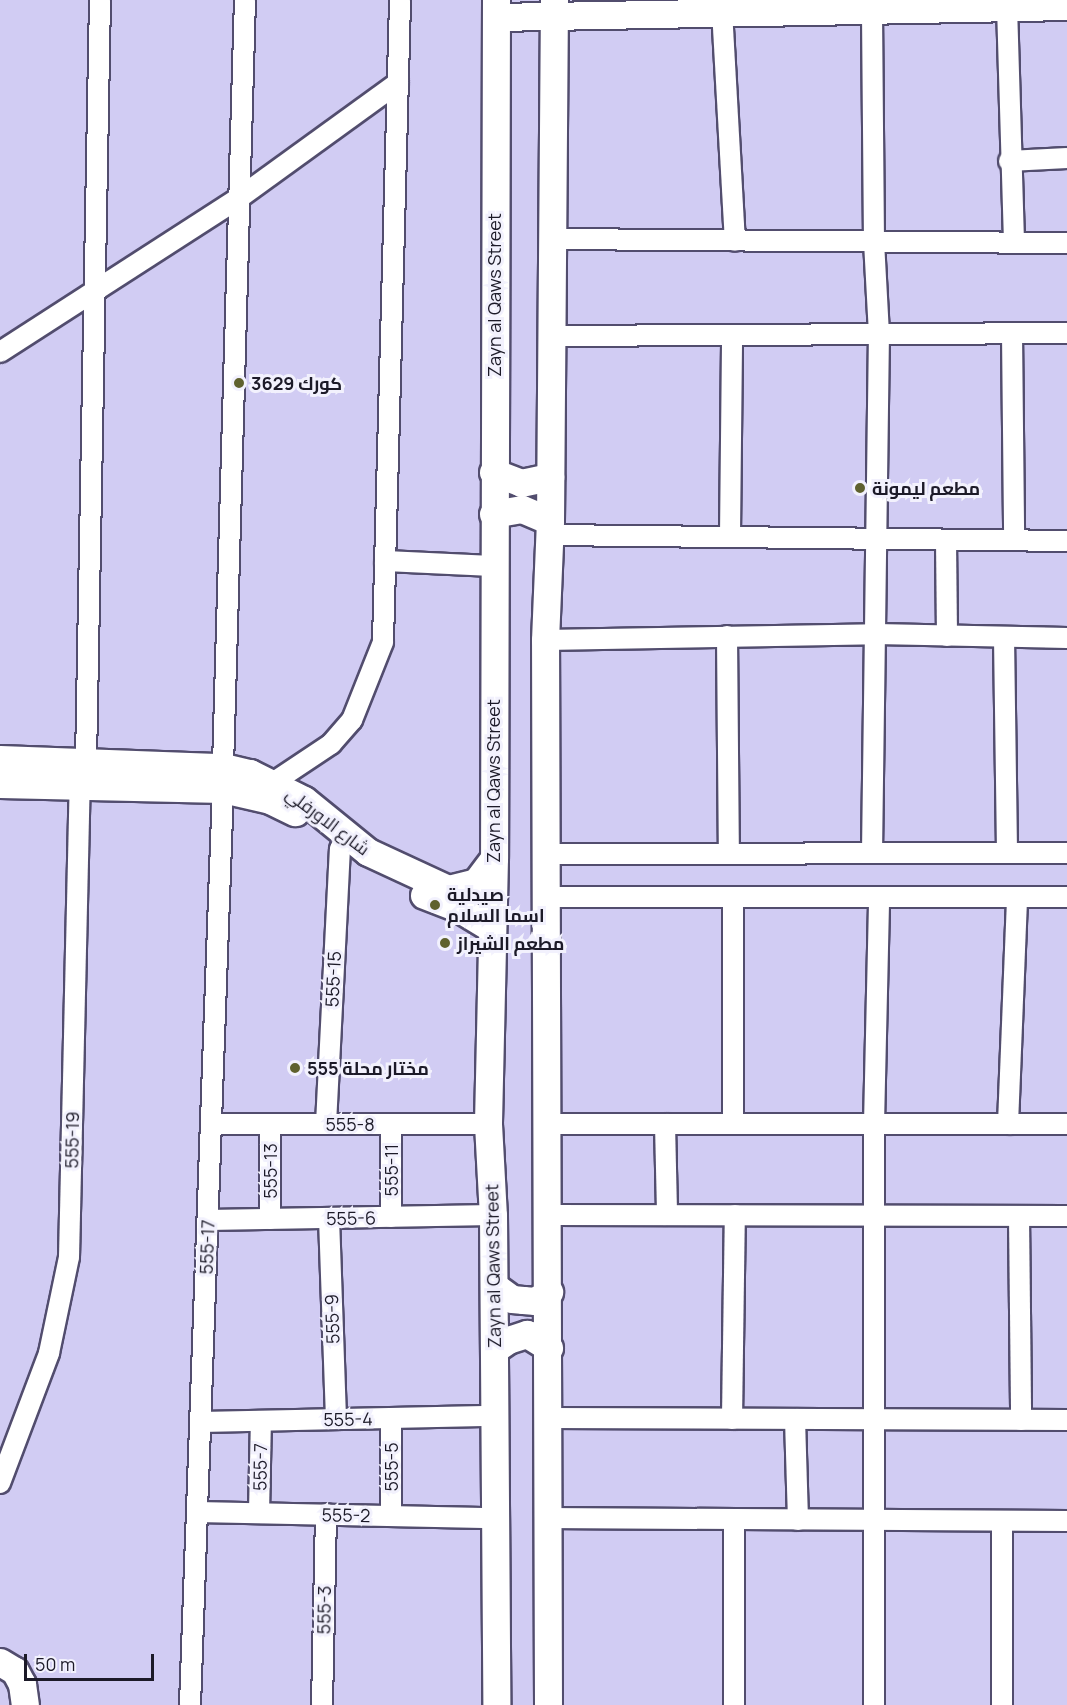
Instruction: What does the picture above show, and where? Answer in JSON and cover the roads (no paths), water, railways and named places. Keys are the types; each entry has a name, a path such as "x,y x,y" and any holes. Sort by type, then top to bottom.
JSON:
{"main road":[{"path":"496,9 722,10 1067,6"},
{"path":"548,1705 545,1518 549,1418 549,1125 545,640 550,528 554,8"},
{"name":"Zayn al Qaws Street","path":"496,9 493,472 494,858 490,927 488,1124 493,1215 495,1349 496,1705"},
{"path":"493,472 521,483 550,477"},
{"path":"493,514 522,509 550,528"},
{"name":"شارع الاورفلي","path":"0,759 83,774"},
{"name":"شارع الاورفلي","path":"0,784 83,774 223,778 272,791 308,820 343,843 387,880 458,908 490,927"},
{"name":"شارع الاورفلي","path":"343,843 448,889 476,882 494,858"},
{"path":"494,1286 512,1299 535,1300 549,1292"},
{"path":"495,1349 508,1340 527,1334 549,1348"},
{"path":"0,1662 15,1671 22,1684 25,1705"}],"street":[{"name":"555-19","path":"0,1483 49,1353 69,1257 95,291 100,0"},
{"name":"555-17","path":"190,1705 223,778 245,0"},
{"path":"272,791 331,744 352,720 383,642 400,0"},
{"path":"1007,6 1009,161 1014,242"},
{"path":"872,8 874,242 879,334 874,541 876,634 872,853"},
{"path":"722,10 735,241"},
{"path":"0,352 240,198 398,83"},
{"path":"1009,161 1067,158"},
{"path":"552,239 1067,243"},
{"path":"1012,333 1014,540"},
{"path":"552,336 1067,333"},
{"path":"730,535 732,335"},
{"path":"550,528 874,541 1067,540"},
{"path":"945,540 947,636"},
{"path":"385,561 493,566"},
{"path":"545,640 876,634 1067,638"},
{"path":"727,636 729,854"},
{"path":"1004,637 1007,853"},
{"name":"555-15","path":"326,1124 343,843"},
{"path":"547,854 1067,853"},
{"path":"548,897 1067,897"},
{"path":"873,1705 876,1216 874,1124 879,897"},
{"path":"1008,1124 1017,897"},
{"path":"733,898 733,1124"},
{"name":"555-8","path":"211,1124 488,1124"},
{"name":"555-13","path":"270,1124 270,1219"},
{"name":"555-11","path":"391,1124 391,1217"},
{"path":"665,1124 667,1215"},
{"path":"549,1125 1067,1124"},
{"name":"555-6","path":"208,1220 493,1215"},
{"path":"548,1215 1067,1216"},
{"path":"732,1419 735,1215"},
{"path":"1019,1216 1020,1419"},
{"name":"555-9","path":"329,1218 336,1419"},
{"name":"555-4","path":"201,1422 495,1416"},
{"name":"555-5","path":"391,1418 391,1516"},
{"path":"549,1418 1067,1420"},
{"path":"795,1419 798,1520"},
{"name":"555-7","path":"259,1513 261,1421"},
{"name":"555-2","path":"197,1512 495,1518"},
{"name":"555-3","path":"322,1705 326,1514"},
{"path":"545,1518 1067,1521"},
{"path":"734,1705 735,1519"},
{"path":"1002,1521 1002,1705"}],"place":[{"name":"كورك 3629","path":"239,383"},
{"name":"مطعم ليمونة","path":"860,488"},
{"name":"صيدلية اسما السلام","path":"435,905"},
{"name":"مطعم الشيراز","path":"445,943"},
{"name":"مختار محلة 555","path":"295,1068"}]}
